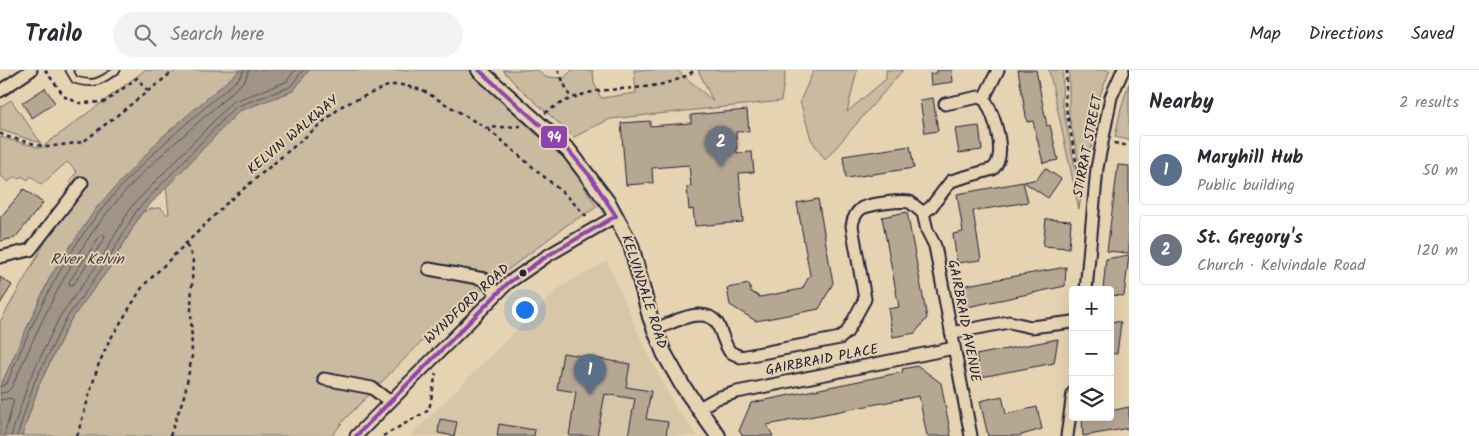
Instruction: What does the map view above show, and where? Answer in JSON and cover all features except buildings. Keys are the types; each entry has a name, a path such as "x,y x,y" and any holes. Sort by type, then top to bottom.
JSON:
{"street":[{"path":"0,91 31,70"},
{"name":"KELVINDALE ROAD","path":"479,70 574,156 590,176 616,216 634,254 654,330 670,366 718,436"},
{"path":"654,330 697,315 706,316 718,325 730,352 741,357 840,338 847,332 865,299 852,226 856,214 866,207 906,201 914,204 923,213 931,207 951,180 993,168 997,164 999,134 984,98 998,70"},
{"name":"STIRRAT STREET","path":"1086,286 1093,227 1093,196 1111,97 1122,70"},
{"path":"945,104 979,97 984,98"},
{"path":"0,258 30,250 82,183"},
{"name":"GAIRBRAID AVENUE","path":"923,213 927,230 935,246 971,436"},
{"name":"WYNDFORD ROAD","path":"356,436 496,293 547,256 616,216"},
{"path":"429,268 484,279 496,293"},
{"path":"951,333 1009,322 1031,327 1069,322"},
{"name":"GAIRBRAID PLACE","path":"698,408 717,398 737,392 954,348"},
{"path":"324,379 372,388 389,401"},
{"path":"1067,436 1069,421"}],"lane":[{"path":"69,70 75,80 88,84 100,81 117,70"}],"path":[{"path":"0,133 47,147 83,142 175,70"},
{"path":"558,70 571,99"},
{"path":"486,128 526,126 554,107 571,99 596,92 663,83 695,70"},
{"path":"1067,70 1065,103 1082,192 1093,196"},
{"name":"KELVIN WALKWAY","path":"76,436 98,366 108,342 143,286 228,202 342,106 360,96 390,85 402,85 422,90 486,128 568,197 597,227"},
{"path":"1103,141 1129,146"},
{"path":"170,436 185,393 192,356 193,258 186,244"},
{"path":"382,436 429,410 436,373 427,363"}],"shaded area":[{"path":"145,70 240,70 51,275 0,387 0,322 56,223 86,182 79,176 72,184 69,181 77,172 67,162 41,185 31,176 28,180 22,176 19,179 15,176 8,182 0,175 0,137 41,148"},
{"path":"309,70 469,70 535,133 567,159 597,207 567,225 447,316 344,420 332,436 22,436 39,385 70,321 110,267 141,214 150,209 161,208 166,214 169,214 166,187 239,111 293,91"},
{"path":"503,70 538,70 545,77 564,78 572,70 593,71 594,83 601,98 636,93 634,70 677,70 713,101 698,70 785,70 785,74 781,101 610,119 574,137 515,84"},
{"path":"814,70 857,70 847,112 886,79 886,70 903,70 825,160 811,139 800,101"},
{"path":"1049,70 1063,70 1062,102 1081,197 1079,209"},
{"path":"1069,70 1110,70 1098,100 1091,148 1087,151 1083,181 1069,116"},
{"path":"1129,83 1129,140 1115,137"},
{"path":"11,100 41,143 0,130 0,107"},
{"path":"607,261 641,339 676,409 698,436 410,436 559,288"}],"water":[{"name":"River Kelvin","path":"240,70 309,70 293,91 239,111 141,214 110,267 70,321 39,385 22,436 0,436 0,387 51,275 97,207 162,137"}],"transit line":[{"name":"94","path":"479,70 569,151 590,176 616,216"},
{"name":"94","path":"356,436 508,283 547,256 616,216"}],"place":[{"name":"St. Gregory's","path":"721,167"},
{"name":"Maryhill Hub","path":"590,395"}]}
